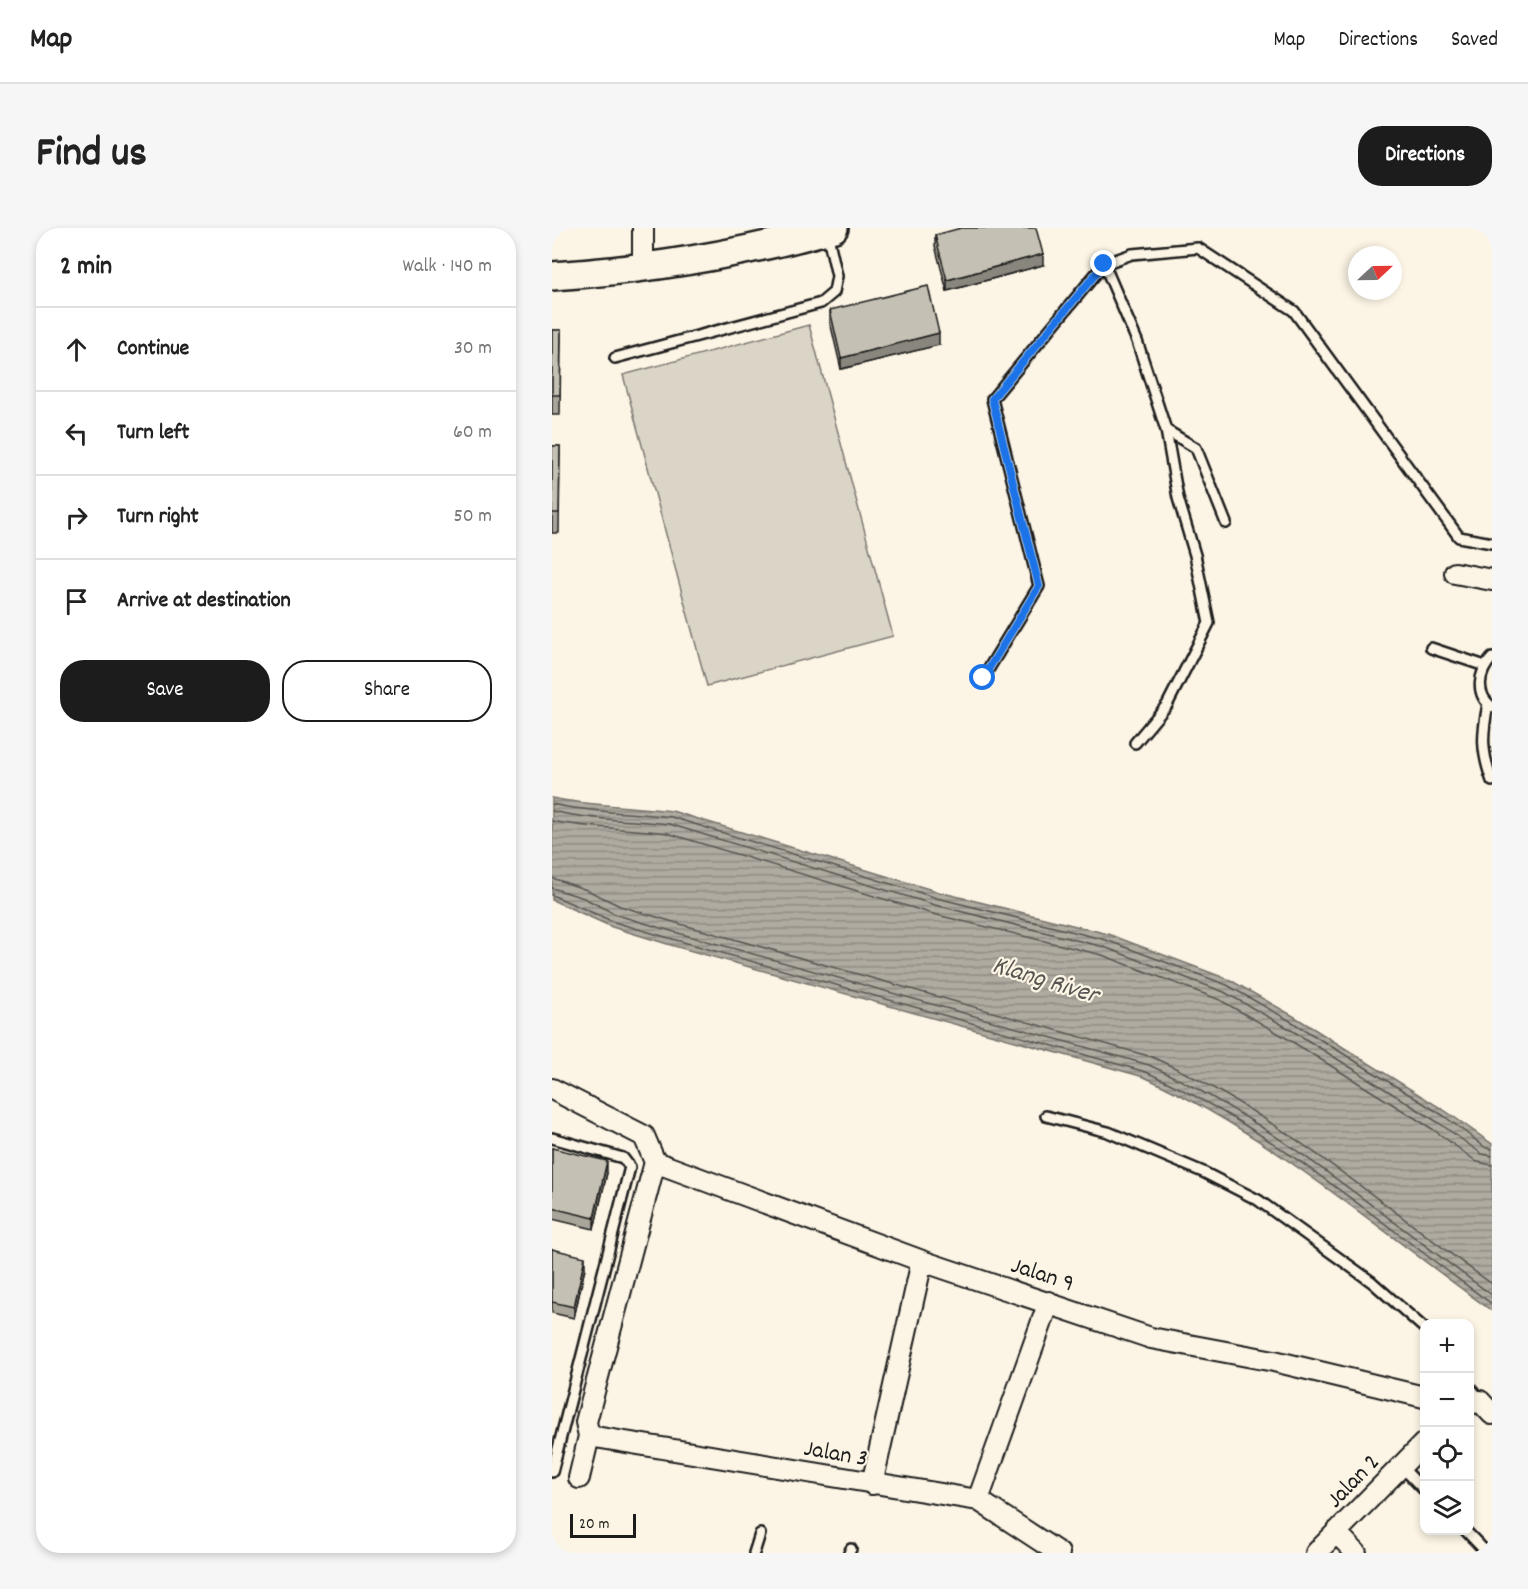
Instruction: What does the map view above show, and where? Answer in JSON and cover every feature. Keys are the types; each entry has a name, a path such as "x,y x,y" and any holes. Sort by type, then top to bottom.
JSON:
{"main road":[{"path":"552,276 643,267 730,254 830,229"}],"street":[{"path":"643,228 643,267"},
{"path":"1455,573 1492,580"},
{"path":"552,1089 644,1136 655,1162 586,1422 589,1436 579,1478"},
{"name":"Jalan 9","path":"655,1162 922,1261 1150,1338 1274,1361 1420,1396"},
{"path":"872,1485 922,1261"},
{"path":"978,1500 1049,1302"},
{"name":"Jalan 3","path":"589,1436 872,1485 978,1500 1059,1553"},
{"name":"Jalan 2","path":"1316,1553 1420,1448"},
{"path":"1336,1532 1356,1553"}],"lane":[{"path":"615,358 821,303 834,292 837,276 830,229"},
{"path":"983,678 1039,586 992,399 1104,264 1132,254 1198,248 1294,311 1459,537 1492,543"},
{"path":"1104,264 1137,341 1166,430 1178,498 1195,555 1209,623 1167,705 1135,743"},
{"path":"1166,430 1196,448 1226,523"},
{"path":"1431,648 1490,660 1480,686 1490,706 1481,738 1484,759 1492,781"},
{"path":"1046,1116 1108,1132 1258,1200 1372,1282 1420,1324"},
{"path":"552,1138 623,1158 630,1167 552,1472"},
{"path":"1401,1466 1420,1485"},
{"path":"754,1553 760,1534"},
{"path":"1470,1535 1487,1553"}],"shaded area":[{"path":"809,325 893,636 707,686 623,375"}],"water":[{"name":"Klang River","path":"552,798 672,811 939,892 1108,934 1230,980 1295,1017 1447,1112 1492,1144 1492,1311 1280,1155 1191,1100 1144,1077 674,946 612,927 552,900"}],"building":[{"path":"961,228 1036,228 1043,254 947,280 935,235"},
{"path":"928,286 939,333 841,358 830,310"},
{"path":"552,330 561,330 560,395 552,395"},
{"path":"552,446 560,446 559,513 552,513"},
{"path":"552,1148 607,1161 594,1218 552,1208"},
{"path":"552,1249 585,1257 574,1307 552,1302"}],"route":[{"path":"983,678 1039,586 992,399 1104,264"}]}
